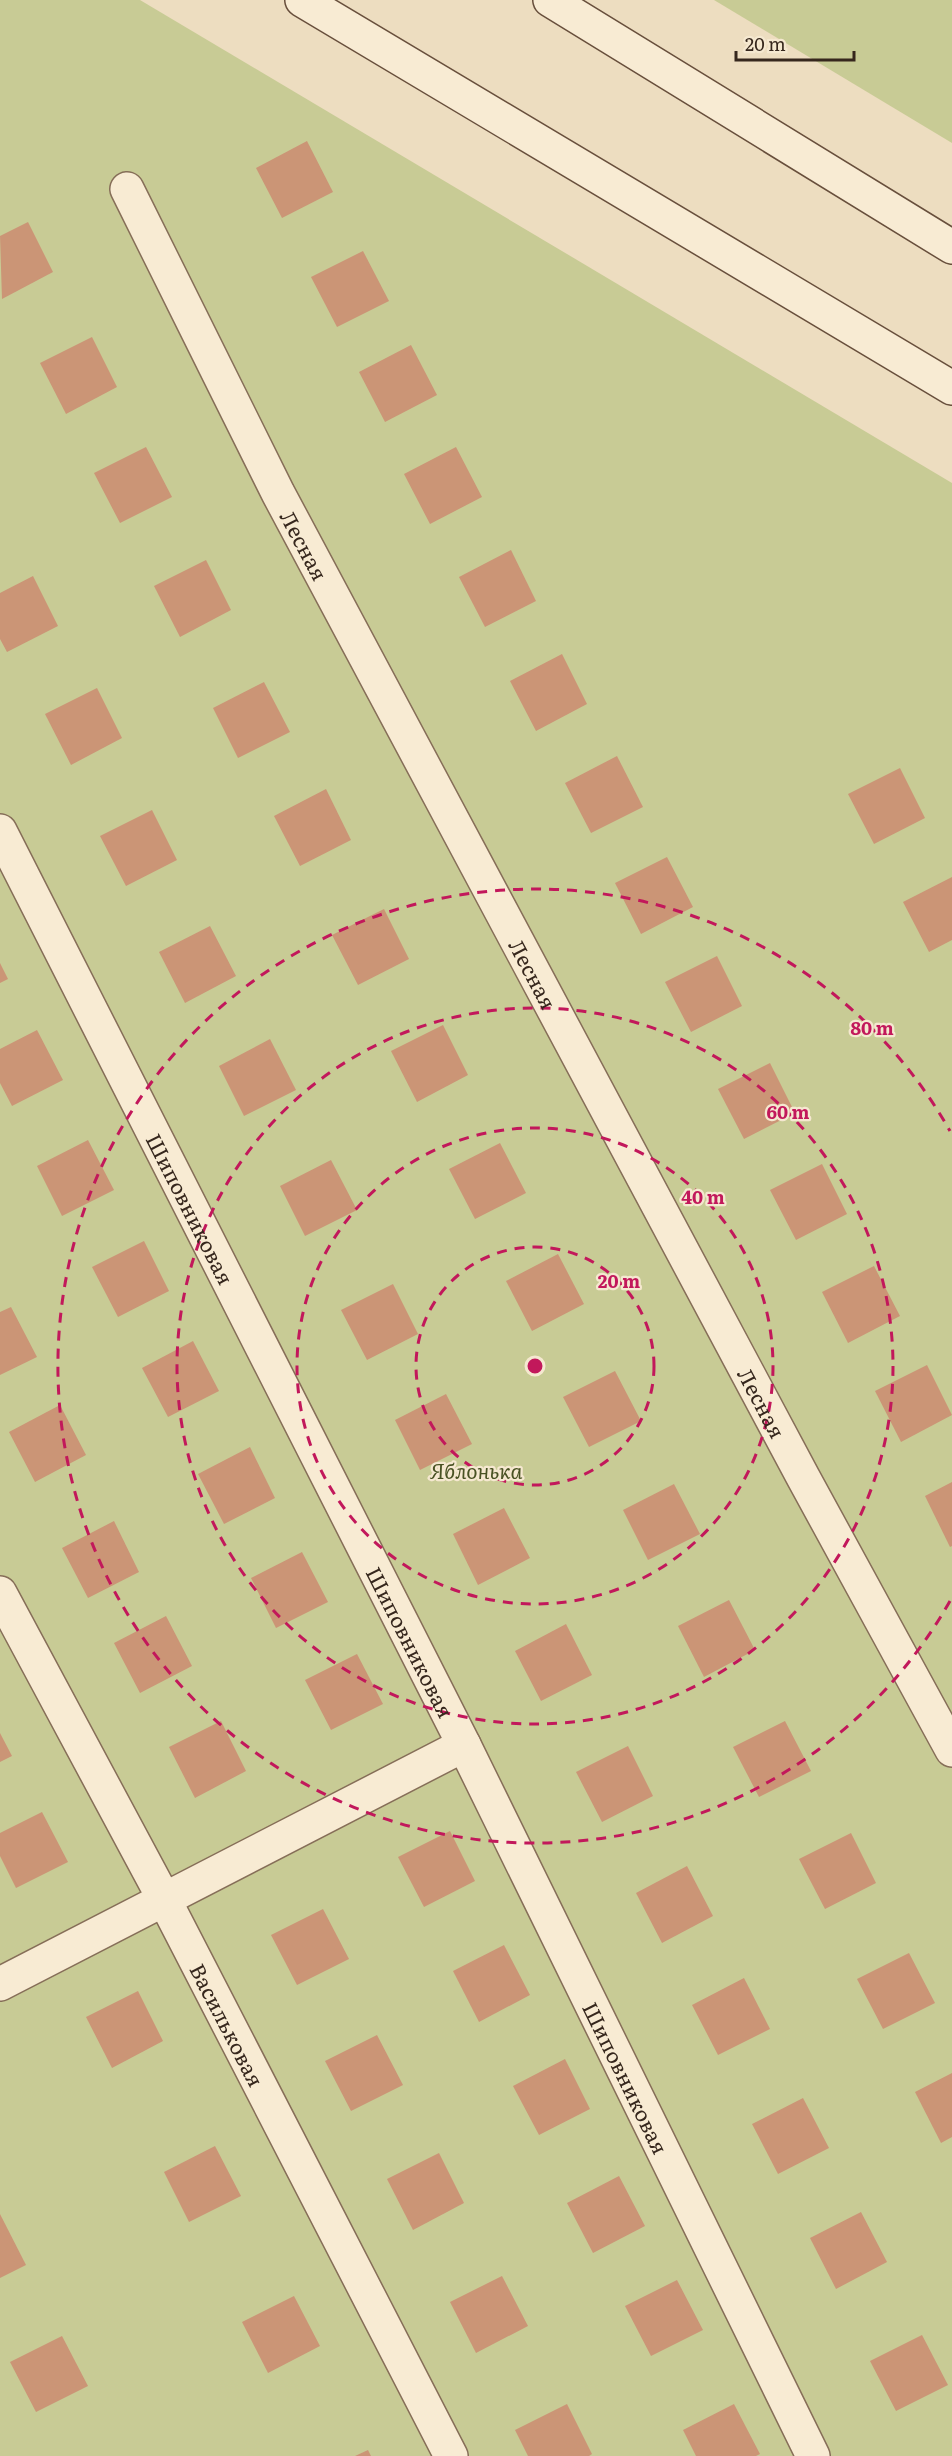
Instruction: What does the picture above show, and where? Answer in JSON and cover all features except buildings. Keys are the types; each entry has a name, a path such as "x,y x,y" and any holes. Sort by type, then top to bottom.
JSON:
{"street":[{"path":"302,0 952,388"},
{"path":"550,0 952,247"},
{"name":"Лесная","path":"127,189 278,493 952,1750"},
{"name":"Шиповниковая","path":"0,831 464,1744 813,2456"},
{"name":"Васильковая","path":"0,1593 164,1899 451,2456"},
{"path":"0,1984 464,1744"}],"green space":[{"name":"Яблонька","path":"0,0 140,0 952,483 952,2456 0,2456"},
{"path":"714,0 952,0 952,143"}]}
